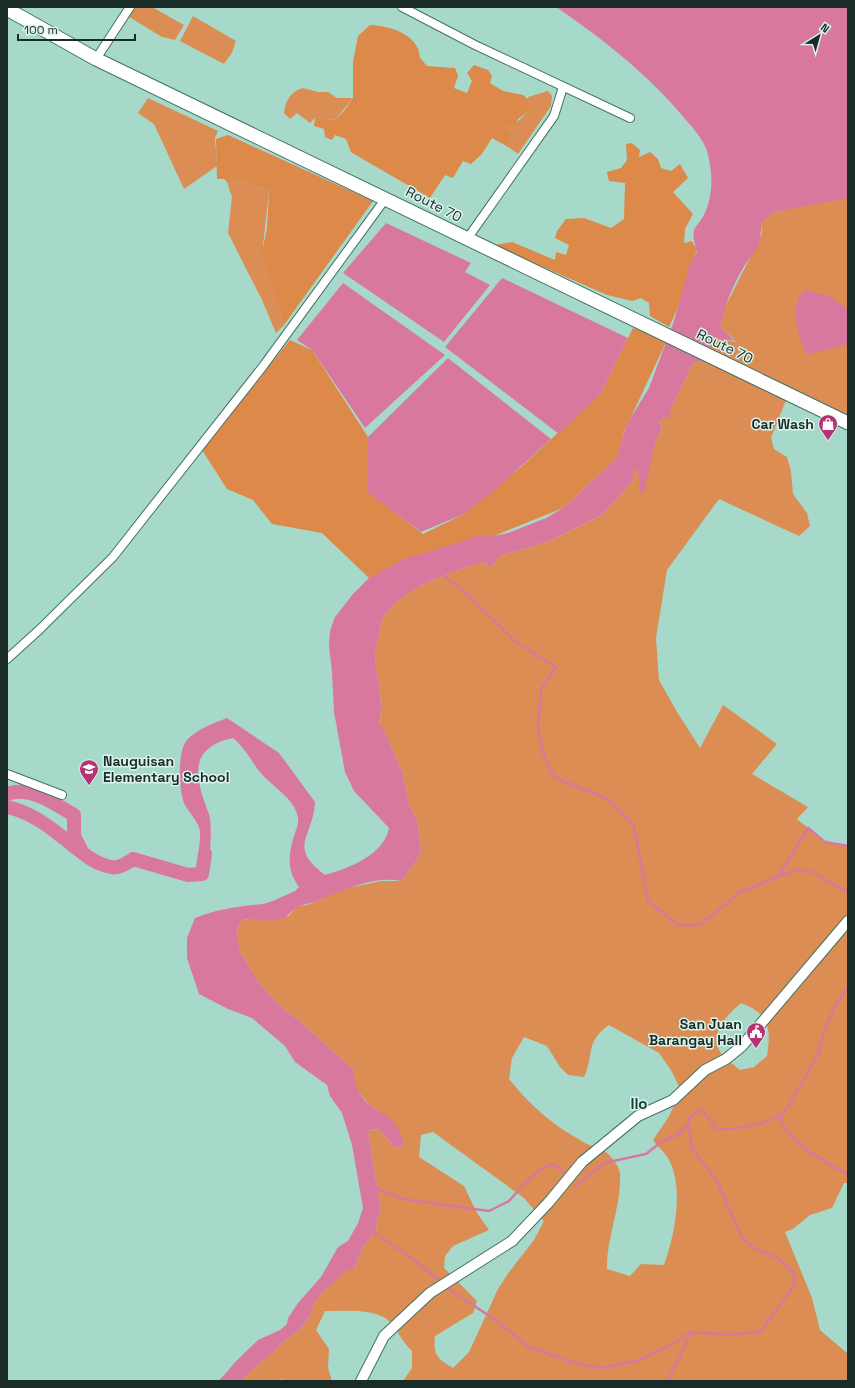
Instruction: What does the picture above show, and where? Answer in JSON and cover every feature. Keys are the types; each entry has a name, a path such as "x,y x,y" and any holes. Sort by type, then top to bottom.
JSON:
{"highway":[{"name":"Route 70","path":"7,9 96,58 848,424"}],"street":[{"path":"96,58 130,7"},
{"path":"402,7 563,87 630,118"},
{"path":"467,238 554,116 563,87"},
{"path":"7,659 39,630 113,557 264,365 386,198"},
{"path":"7,774 62,795"},
{"path":"361,1381 384,1336 430,1293 512,1241 540,1212 582,1162 638,1116 673,1100 705,1070 726,1059 742,1046 848,921"}],"shaded area":[{"path":"134,7 152,7 184,25 175,40 162,37 126,15"},
{"path":"556,7 848,7 848,198 775,212 761,223 760,239 756,249 742,270 728,298 722,321 721,328 735,341 718,338 710,345 701,361 693,363 670,411 671,418 664,417 659,422 662,428 655,443 645,489 640,495 638,470 633,470 633,481 602,515 550,541 500,556 491,567 483,562 441,576 426,583 412,590 400,599 389,609 382,621 375,655 381,698 381,715 379,723 384,730 403,774 409,805 417,820 421,850 418,859 401,881 380,880 348,888 300,906 281,919 272,921 242,920 237,928 239,950 259,983 282,1008 296,1018 353,1069 354,1080 361,1095 372,1107 393,1121 399,1131 404,1146 395,1148 387,1137 380,1131 372,1129 368,1131 381,1211 377,1220 376,1230 365,1244 353,1270 347,1270 322,1293 314,1303 310,1316 300,1330 283,1342 274,1352 265,1358 241,1381 218,1381 258,1340 280,1330 287,1324 288,1318 298,1303 321,1277 338,1247 348,1241 358,1223 363,1208 352,1145 342,1113 330,1096 327,1085 295,1062 285,1046 252,1018 228,1009 199,994 187,958 187,938 195,918 220,910 267,903 295,891 299,887 292,875 290,863 292,843 298,822 296,811 288,798 264,777 244,749 233,738 218,743 208,749 201,757 198,767 198,778 211,824 211,840 208,862 207,867 202,874 198,866 200,837 199,829 182,797 180,761 184,745 191,736 206,727 227,718 279,753 315,802 305,841 307,856 314,865 325,875 354,864 373,853 386,837 389,828 354,791 345,772 334,712 329,646 330,631 335,617 353,594 369,578 406,558 481,535 494,536 508,533 546,518 563,508 618,457 628,422 649,388 674,321 690,263 697,252 694,242 694,231 704,216 711,186 709,159 703,142 671,103 625,58"},
{"path":"193,16 236,41 232,53 224,64 180,41"},
{"path":"370,25 386,27 409,37 415,43 420,58 427,66 455,68 458,76 454,88 467,93 472,81 467,73 474,65 488,70 492,76 490,83 503,91 523,95 529,100 529,111 518,119 516,125 504,124 513,136 508,147 492,138 482,154 471,164 463,161 453,178 445,175 430,198 351,152 346,139 335,135 332,140 325,137 324,129 314,126 315,118 335,120 344,111 353,98 353,62 358,36"},
{"path":"303,88 318,92 328,92 337,98 353,98 335,120 315,118 310,123 297,113 290,119 284,113 287,101 295,91"},
{"path":"548,91 552,96 551,106 518,154 508,147 513,136 504,124 516,123 529,111 528,97"},
{"path":"148,98 218,131 215,138 217,166 184,189 154,124 138,113"},
{"path":"228,135 373,201 284,325 262,252 267,228 269,191 237,178 217,179 216,139"},
{"path":"632,143 640,150 639,157 650,152 658,159 661,168 671,171 680,164 688,178 673,192 693,214 685,229 684,243 692,241 697,250 669,327 650,316 649,303 641,298 632,301 607,295 541,266 532,266 525,260 495,245 512,242 555,260 556,252 566,255 569,245 555,238 557,231 566,219 584,218 611,228 624,219 625,183 609,181 607,172 621,168 627,160 626,144"},
{"path":"223,178 237,178 269,191 263,246 267,266 284,325 276,333 262,300 228,233 232,197 227,182"},
{"path":"841,198 848,198 848,423 788,395 771,438 774,449 787,457 791,471 793,494 807,513 810,526 799,536 719,499 667,570 656,638 659,680 700,748 723,705 777,744 752,774 808,807 797,819 825,842 848,846 848,1183 844,1183 832,1208 810,1215 793,1229 785,1232 812,1298 820,1330 848,1354 848,1381 403,1381 412,1368 412,1351 405,1344 389,1321 376,1314 368,1312 325,1311 316,1330 329,1349 328,1368 332,1381 284,1381 281,1379 279,1381 241,1381 265,1358 274,1352 283,1342 300,1330 310,1316 314,1303 322,1293 347,1269 353,1270 365,1244 376,1230 377,1220 381,1211 368,1131 372,1129 380,1131 387,1137 395,1148 404,1146 379,1111 371,1107 358,1091 353,1079 353,1069 296,1018 282,1008 259,983 239,950 237,928 242,920 289,916 296,907 307,905 344,889 381,881 401,881 418,859 421,850 417,820 409,805 403,774 384,730 379,724 381,715 381,698 375,655 382,621 389,609 400,599 412,590 426,583 441,576 483,562 491,567 500,556 550,541 602,515 633,481 633,470 638,470 641,494 655,443 662,428 659,422 670,411 693,363 701,361 710,345 718,337 734,342 735,340 721,328 723,311 762,234 761,223 775,212","holes":["741,1003 751,1007 763,1017 769,1037 767,1056 754,1067 740,1070 727,1060 718,1048 717,1033 724,1020","609,1025 659,1053 671,1070 681,1091 668,1118 653,1140 669,1159 676,1186 676,1214 668,1254 664,1265 641,1264 630,1276 607,1269 607,1257 619,1197 620,1173 617,1165 611,1157 601,1149 583,1142 550,1121 533,1106 509,1079 512,1058 524,1037 547,1046 560,1067 568,1075 584,1077 593,1043 601,1031","433,1132 524,1198 544,1221 534,1240 509,1272 498,1289 469,1352 453,1368 437,1356 435,1336 473,1313 477,1301 444,1268 445,1256 453,1246 489,1230 477,1213 464,1186 419,1157 421,1135"]},
{"path":"386,223 471,263 465,272 490,285 444,342 343,273"},
{"path":"502,278 628,338 601,393 559,434 445,347"},
{"path":"343,283 445,355 365,428 312,350 297,340"},
{"path":"805,290 829,296 848,309 848,344 806,355 800,339 796,321 797,305"},
{"path":"633,328 667,340 624,432 618,457 563,508 494,536 421,554 369,578 322,533 272,524 253,500 227,489 202,450 290,340 312,350 368,437 368,492 423,534 464,514 520,468 601,393"},
{"path":"448,358 551,439 495,490 464,514 421,532 367,492 368,437"}],"waterway":[{"path":"441,574 463,590 516,642 556,667 541,689 538,727 542,749 549,768 556,778 608,799 634,825 648,901 678,925 697,925 703,923 740,892 795,870 811,871 848,893"},
{"path":"7,794 15,792 33,794 50,801 74,815 74,836 82,852"},
{"path":"7,807 22,811 36,818 91,859 111,867 126,864 133,859 188,875 202,874 205,854"},
{"path":"779,875 808,828 825,842 848,846"},
{"path":"668,1381 691,1332 730,1335 761,1331 794,1286 794,1273 778,1258 757,1250 742,1238 717,1181 692,1149 688,1119 699,1110 705,1114 717,1129 724,1129 768,1121 782,1114 788,1107 818,1054 825,1029 836,1004 848,986"},
{"path":"781,1114 783,1123 788,1132 807,1150 848,1174"},
{"path":"576,1186 604,1163 646,1154 661,1142 677,1135 689,1124"},
{"path":"377,1188 402,1199 489,1211 509,1201 527,1181 542,1168 554,1164 567,1175"},
{"path":"371,1231 408,1255 440,1281"},
{"path":"447,1288 497,1321 527,1346 571,1362 601,1368 636,1361 667,1347 690,1333"}],"place":[{"name":"Car Wash","path":"828,441"},
{"name":"Nauguisan Elementary School","path":"89,786"},
{"name":"San Juan Barangay Hall","path":"756,1049"}],"district":[{"name":"Ilo","path":"639,1103"}]}
